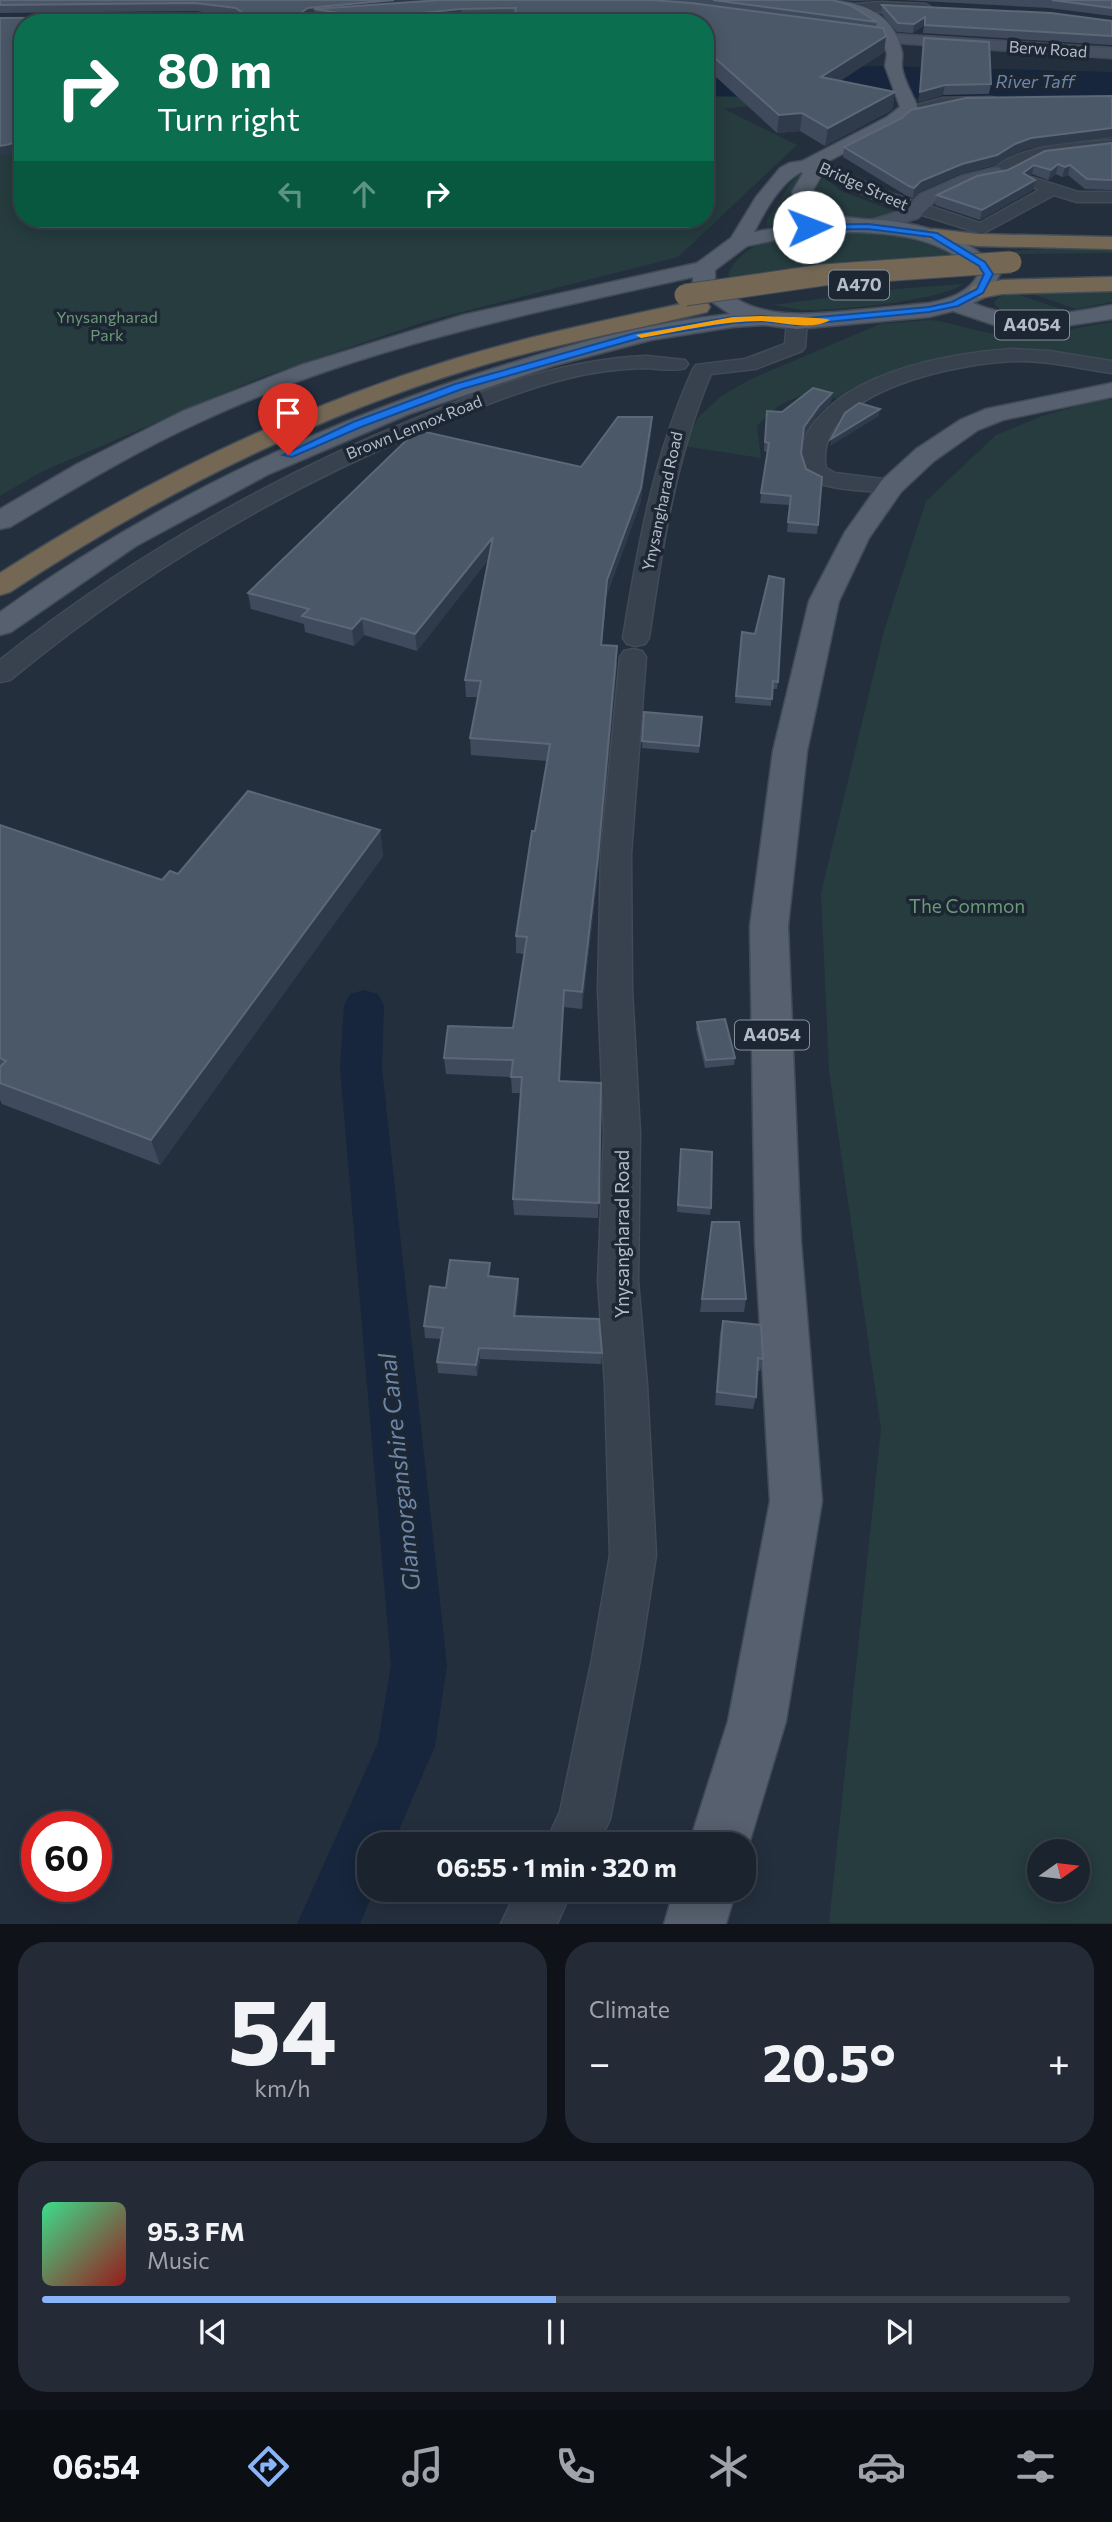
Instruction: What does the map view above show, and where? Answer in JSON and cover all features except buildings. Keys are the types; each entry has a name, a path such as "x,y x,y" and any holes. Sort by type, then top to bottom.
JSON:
{"highway":[{"path":"934,235 978,240 1112,243"},
{"name":"A470","path":"34,536 198,449 281,413 391,370 497,338 692,301 1112,260"},
{"name":"A470","path":"1015,268 1112,272"},
{"path":"980,291 1002,287 1112,284"},
{"name":"A470","path":"0,586 47,555 165,486 326,413 428,375 692,301"}],"main road":[{"path":"740,241 744,227 779,181 793,168 809,164 858,137 894,123 909,110 892,65 895,54 885,38 880,21 855,8 826,0"},
{"name":"Berw Road","path":"855,8 877,13 911,28 984,44"},
{"name":"Berw Road","path":"885,38 1112,53"},
{"path":"809,164 814,171 803,192 805,204 813,211 859,226 914,211 927,198 968,180 999,173"},
{"path":"0,626 104,554 244,476 357,425 481,379 639,335 706,323 761,318 797,322 929,310 955,304 980,291 989,274 982,264 934,235 914,211"},
{"path":"0,521 86,470 192,416 309,370 471,320 704,268 740,241 794,229 859,226 934,235"},
{"path":"704,268 704,283 715,296 728,307 761,318"},
{"name":"A4054","path":"955,304 994,320 1028,326 1112,312"},
{"name":"A4054","path":"723,1832 757,1721 796,1501 778,1242 769,926 790,751 824,601 855,538 891,486 925,454 969,425 995,414 1112,390"},
{"path":"695,1923 701,1902"}],"street":[{"path":"72,14 83,0"},
{"path":"855,8 893,6 946,10"},
{"path":"909,110 943,103 1005,101"},
{"path":"999,173 1022,160 1049,153 1112,145"},
{"name":"Bridge Street","path":"809,164 914,211 982,229 1053,189"},
{"path":"999,173 1103,200"},
{"name":"Ynysangharad Road","path":"577,1832 584,1819 617,1659 633,1555 618,1281 622,1133 615,989 616,854 635,648 652,535 668,458 684,410 703,369 748,365 795,347 797,322"},
{"path":"891,486 830,479 814,472 812,448 821,428 833,412 854,397 935,364 1013,354 1112,367"},
{"name":"Brown Lennox Road","path":"0,674 105,593 210,526 341,457 512,387 546,376 579,368 636,362 678,364"},
{"path":"528,1923 539,1902"}],"green space":[{"name":"Ynysangharad Park","path":"0,90 14,91 14,228 709,228 678,257 427,321 262,377 41,472 0,496"},
{"name":"Ynysangharad Park","path":"762,95 772,103 724,109 797,145 714,223 714,96"},
{"path":"800,169 805,170 794,188 792,198 813,220 767,227 767,220"},
{"path":"824,177 841,191 896,212 864,219 830,212 814,199 815,188"},
{"path":"820,232 890,236 923,243 955,257 816,267 730,278 728,275 735,263 755,247 780,238"},
{"path":"1046,246 1112,248 1112,253 1005,254 1006,251 1046,249"},
{"path":"963,284 933,295 862,307 804,310 772,305 896,289"},
{"path":"1112,289 1112,302 1076,309 1024,291"},
{"path":"1014,293 1066,311 1021,316 1012,315 996,306 994,302 999,297"},
{"path":"929,320 989,333 1013,335 1112,322 1112,363 952,357 915,363 842,399 804,394 778,406 757,426 761,458 683,446 698,418 721,396 751,379 880,324"},
{"name":"The Common","path":"1101,399 1112,400 1112,1923 829,1923 881,1429 829,1071 821,893 884,631 926,501 996,435 1042,416"}],"water":[{"name":"River Taff","path":"882,66 1112,72 1112,95 942,96 879,100 714,96 714,70"}],"waterway":[{"name":"Glamorganshire Canal","path":"328,1924 406,1746 419,1665 361,1069 364,1005"}],"slow traffic":[{"path":"641,335 733,320 826,320"}],"route":[{"path":"288,455 415,402 481,379 639,335 733,320 761,318 797,322 929,310 955,304 980,291 989,274 971,255 934,235 868,226 809,227"}]}
